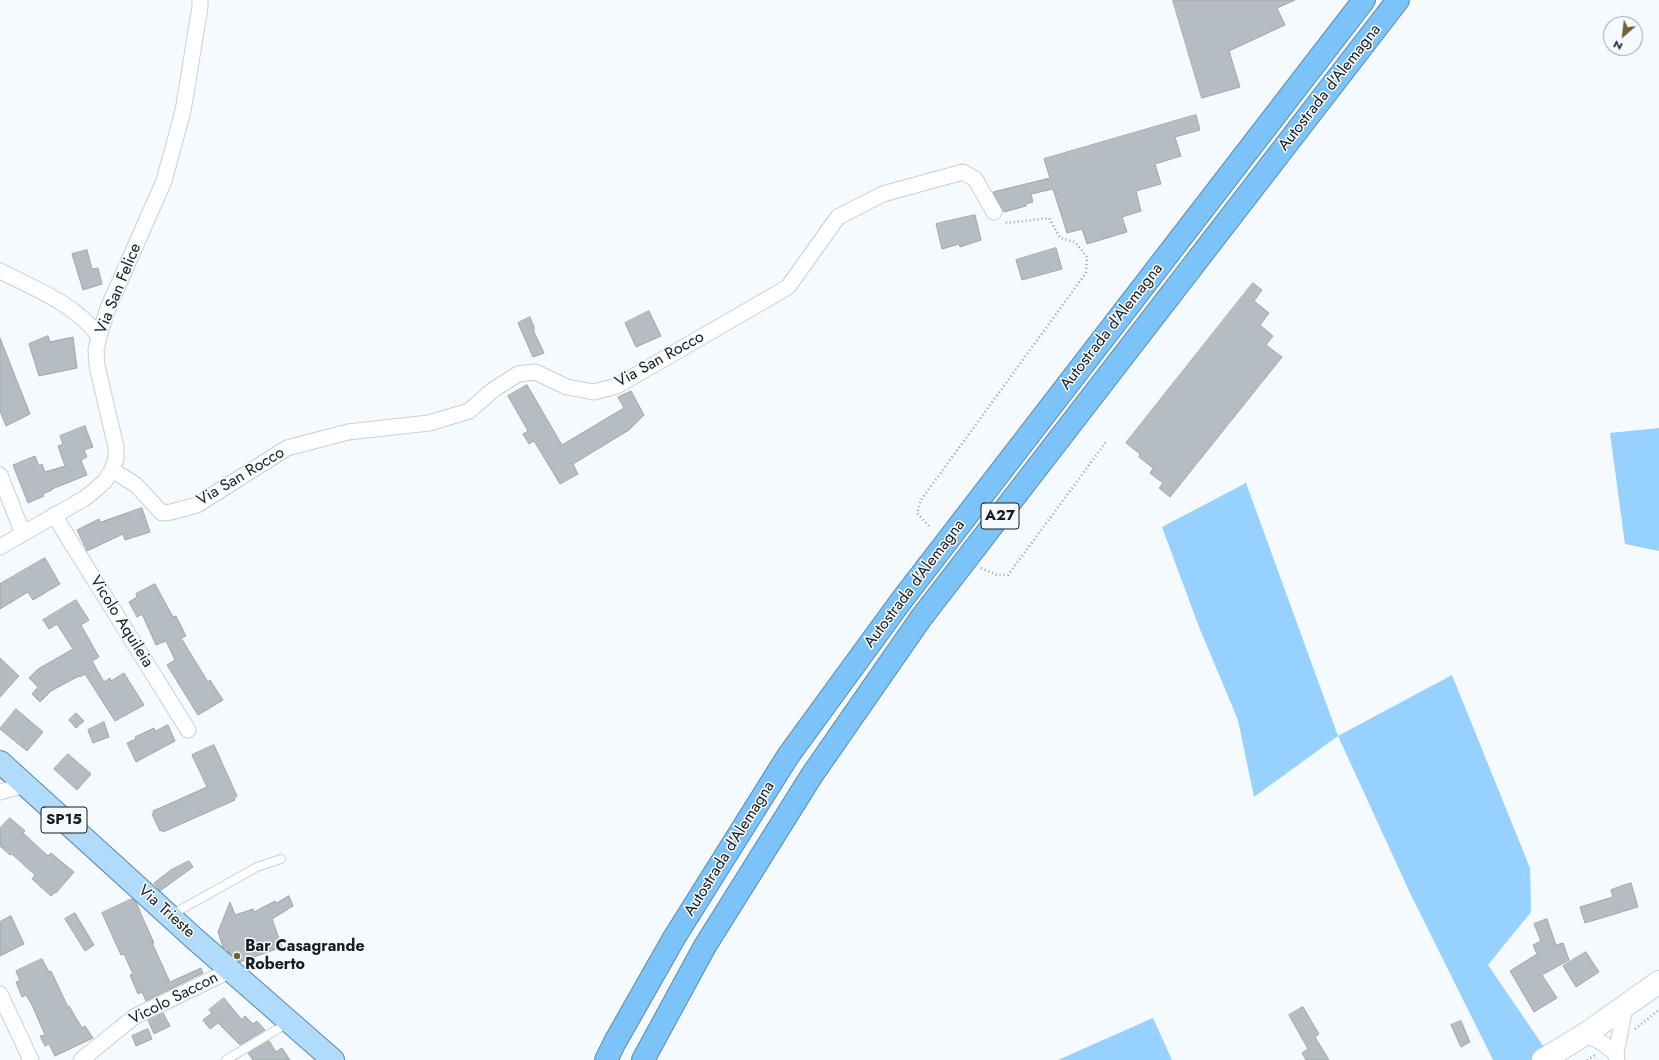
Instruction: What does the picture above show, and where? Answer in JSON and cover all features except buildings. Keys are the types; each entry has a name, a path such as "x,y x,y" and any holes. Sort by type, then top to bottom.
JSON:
{"highway":[{"name":"Autostrada d'Alemagna","path":"607,1059 615,1042 674,938 788,756 900,601 1364,0"},
{"name":"Autostrada d'Alemagna","path":"643,1060 705,946 812,775 921,618 1398,0"}],"main road":[{"name":"Via Trieste","path":"0,762 333,1060"},
{"path":"1551,1059 1659,982"}],"street":[{"name":"Via San Felice","path":"0,547 95,490 105,481 112,470 116,459 116,447 97,366 96,350 108,308 164,181 183,111 200,0"},
{"name":"Via San Rocco","path":"112,470 136,485 162,513 171,512 197,505 287,448 348,432 429,423 469,411 493,390 518,374 535,372 567,386 594,392 617,386 788,287 838,217 883,194 963,172 975,179 994,212"},
{"path":"0,271 73,310 90,325 99,336"},
{"path":"0,475 23,534"},
{"name":"Vicolo Aquileia","path":"54,515 188,730"},
{"path":"0,792 25,785"},
{"name":"Vicolo Saccon","path":"81,1060 134,1017 231,970"},
{"path":"0,994 31,1060"},
{"path":"1616,1057 1625,1007"},
{"path":"1585,1035 1602,1042 1616,1057"}],"lane":[{"path":"170,915 257,866 281,859"},
{"path":"226,1060 289,1022"}],"path":[{"path":"929,526 917,513 921,500 1086,273 1087,257 1075,242 1060,238 1049,218 1007,223 994,212"},
{"path":"981,567 997,575 1008,575 1106,442"},
{"path":"1634,1029 1659,1010"}],"shaded area":[{"path":"1659,428 1659,551 1625,544 1610,433"},
{"path":"1246,483 1338,736 1254,797 1238,720 1199,627 1162,527"},
{"path":"1452,675 1530,868 1531,912 1488,965 1550,1056 1543,1060 1493,1060 1410,893 1338,736"},
{"path":"1153,1018 1172,1060 1058,1060"}],"place":[{"name":"Bar Casagrande Roberto","path":"237,956"}]}
